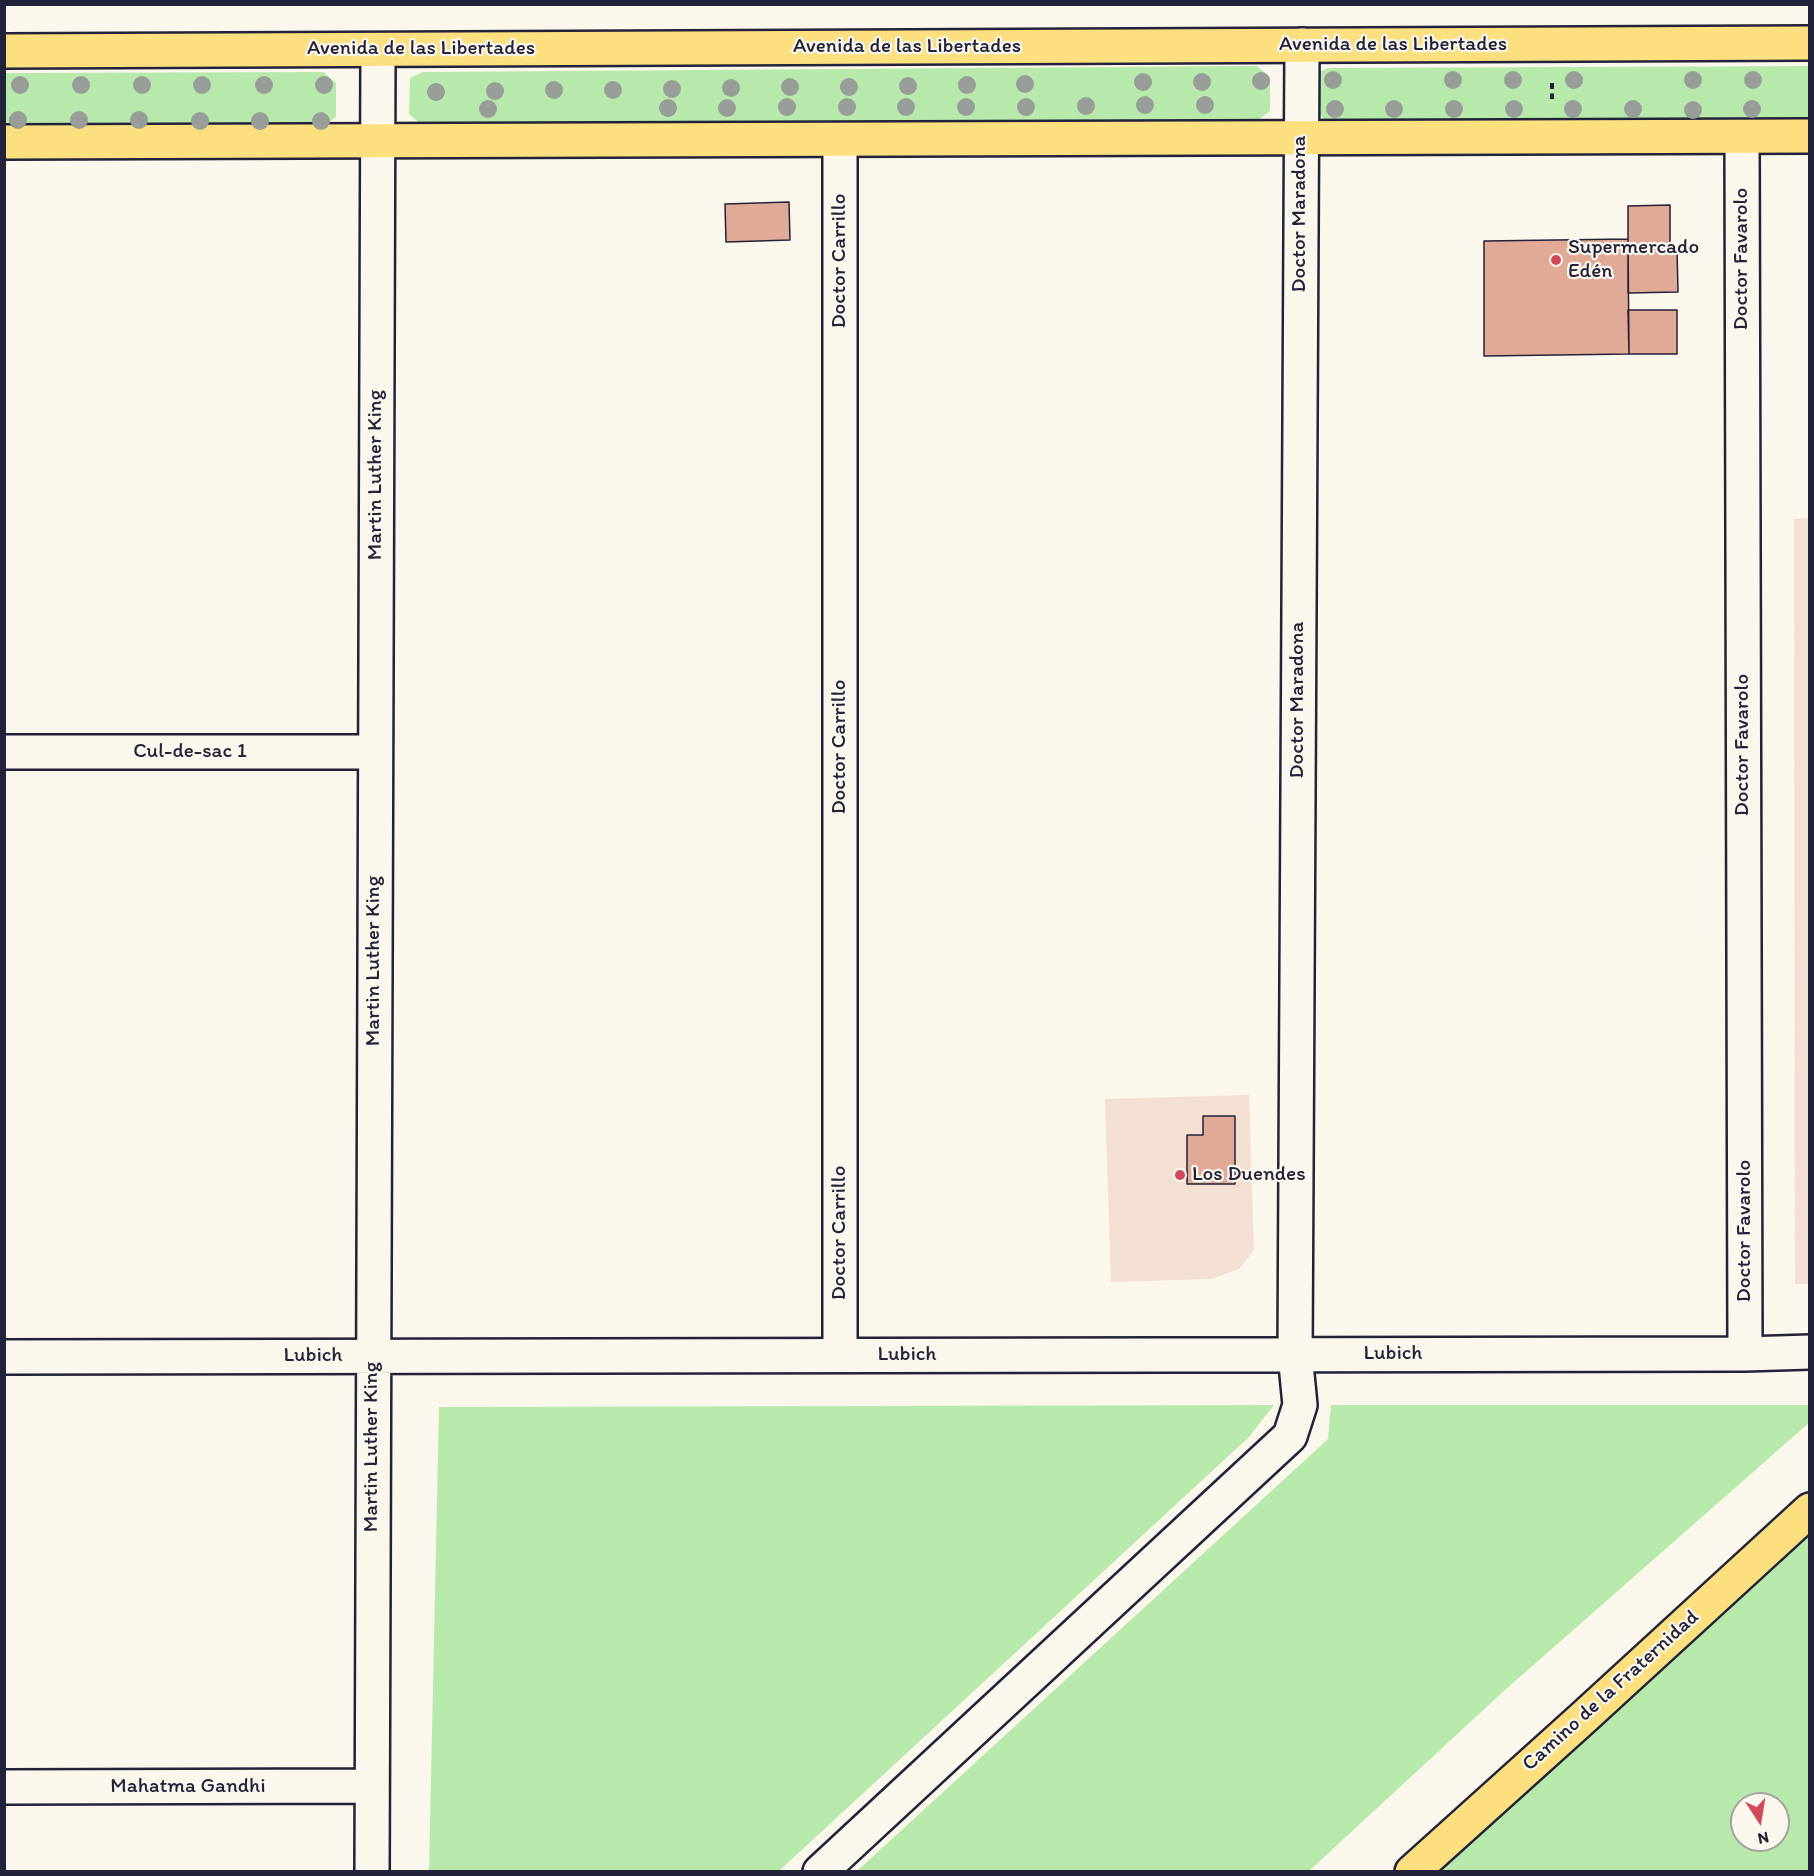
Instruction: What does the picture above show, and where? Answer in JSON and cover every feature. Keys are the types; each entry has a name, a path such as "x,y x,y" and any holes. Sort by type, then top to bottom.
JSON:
{"main road":[{"name":"Avenida de las Libertades","path":"4,51 1809,43"},
{"path":"4,142 1809,136"},
{"name":"Camino de la Fraternidad","path":"1412,1872 1809,1510"}],"street":[{"name":"Doctor Maradona","path":"820,1872 1290,1436 1300,1405 1295,1354 1302,45"},
{"name":"Martin Luther King","path":"372,1872 378,50"},
{"name":"Doctor Favarolo","path":"1742,137 1745,1354"},
{"name":"Doctor Carrillo","path":"840,140 840,1355"},
{"name":"Cul-de-sac 1","path":"4,752 375,752"},
{"name":"Lubich","path":"4,1357 1745,1354 1809,1352"},
{"name":"Mahatma Gandhi","path":"4,1787 372,1786"}],"path":[{"path":"1552,78 1552,100"}],"shaded area":[{"path":"1809,518 1810,1284 1795,1284 1794,519"},
{"name":"Los Duendes","path":"1249,1095 1254,1250 1239,1269 1211,1279 1111,1282 1105,1099"}],"green space":[{"path":"1257,66 1270,77 1270,111 1257,121 424,127 409,114 410,78 423,72"},
{"path":"1809,66 1809,121 1329,123 1314,110 1315,74 1328,68"},
{"path":"323,72 336,83 336,117 322,127 5,128 4,73"},
{"path":"1274,1405 1249,1437 779,1871 429,1871 439,1407"},
{"path":"1331,1405 1809,1405 1810,1422 1505,1690 1309,1871 857,1871 1328,1439"},
{"path":"1809,1510 1809,1871 1412,1872"}],"building":[{"path":"789,202 790,240 726,242 725,204"},
{"path":"1670,205 1670,249 1628,249 1628,206"},
{"path":"1628,239 1629,354 1484,356 1484,241"},
{"path":"1628,249 1677,249 1678,292 1628,293"},
{"path":"1628,310 1677,310 1677,354 1629,354"},
{"path":"1203,1116 1235,1116 1235,1184 1187,1184 1187,1135 1203,1135"}],"place":[{"name":"Supermercado Edén","path":"1556,260"},
{"name":"Los Duendes","path":"1180,1175"}]}
